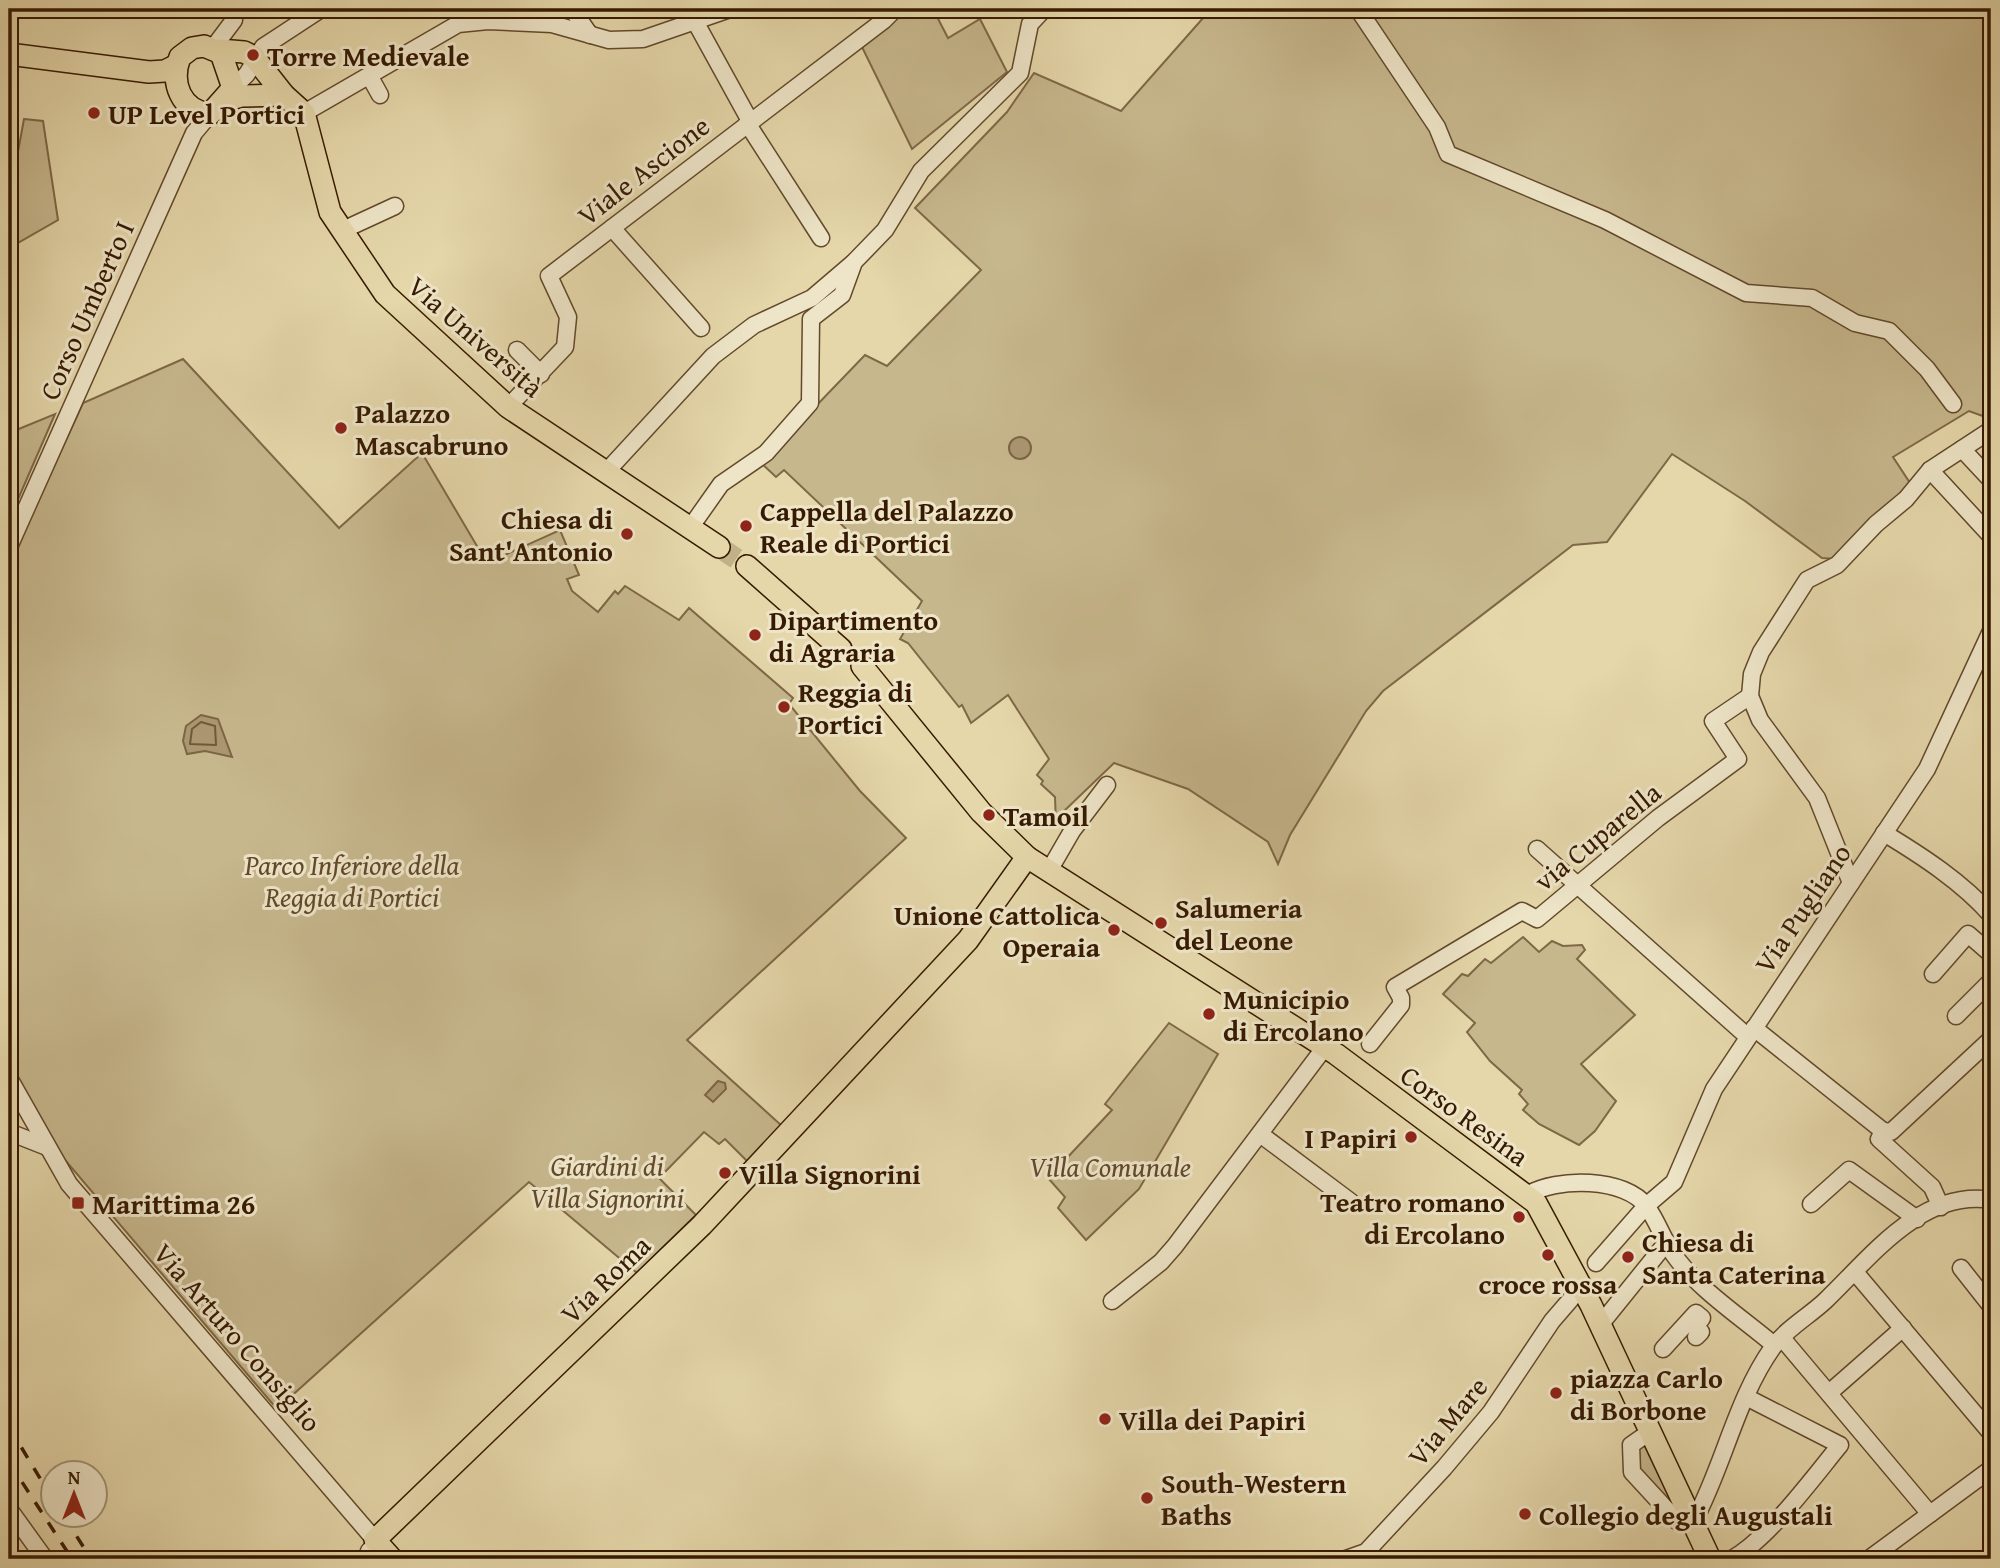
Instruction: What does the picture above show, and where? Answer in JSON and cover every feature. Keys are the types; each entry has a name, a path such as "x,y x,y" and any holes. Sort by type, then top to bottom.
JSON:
{"main road":[{"path":"284,95 243,96 215,103 181,96 177,87 177,65 180,57 192,47 243,52 254,57 284,95 304,113"},
{"path":"215,103 216,49"},
{"path":"9,54 149,72 165,71 177,65"},
{"path":"149,72 177,87"},
{"name":"Via Università","path":"304,113 330,212 385,294 508,407 719,547"},
{"path":"747,566 841,649"},
{"path":"862,666 981,813 1027,857"},
{"name":"Corso Resina","path":"1027,857 1050,869 1325,1047 1535,1203 1600,1325 1710,1559"},
{"name":"Via Roma","path":"378,1550 702,1225 968,940 1027,857"}],"street":[{"path":"216,49 234,20 233,9"},
{"name":"Corso Umberto I","path":"9,547 194,133 215,103 247,74 254,57 263,47 321,9"},
{"path":"572,9 590,35"},
{"path":"304,113 458,24 488,21 552,24 609,40 643,40 730,9"},
{"name":"Viale Ascione","path":"508,407 565,347 568,317 549,276 883,21 895,9"},
{"path":"607,471 713,356 754,326 812,298 854,262 885,230 921,171 1020,73 1030,24 1044,9"},
{"path":"1358,9 1437,127 1448,154 1605,220 1746,293 1812,298 1855,323 1889,331 1927,369 1952,404"},
{"path":"696,23 748,122 821,238"},
{"path":"370,77 380,95"},
{"path":"343,230 395,206"},
{"path":"612,228 701,328"},
{"path":"690,528 721,484 766,453 810,403 811,319 842,295 854,262"},
{"path":"517,349 541,374"},
{"path":"1851,883 1817,798 1760,720 1750,696 1752,674 1761,652 1807,580 1838,565 1876,524 1906,499 1930,470 1991,430"},
{"path":"1962,449 1991,480"},
{"path":"1930,470 1991,536"},
{"name":"Via Pugliano","path":"1596,1263 1646,1206 1674,1182 1714,1089 1927,769 1991,631"},
{"name":"via Cuparella","path":"1370,1044 1401,1006 1401,998 1395,986 1522,911 1537,919 1658,818 1738,759 1713,721 1750,696"},
{"path":"1050,869 1072,831 1107,785"},
{"path":"1884,833 1934,867 1978,901 1991,915"},
{"path":"1537,849 1751,1033 1883,1131 1891,1132 1991,1039"},
{"path":"1933,974 1968,934 1991,954"},
{"path":"1956,1016 1991,981"},
{"path":"1112,1301 1161,1262 1175,1246 1325,1047"},
{"name":"Via Arturo Consiglio","path":"9,1078 36,1120 47,1147 69,1184 378,1550"},
{"path":"9,1132 24,1130 36,1120"},
{"path":"1883,1131 1879,1139 1932,1187 1941,1207"},
{"path":"9,1132 47,1147"},
{"path":"1260,1134 1351,1202"},
{"path":"1811,1204 1849,1170 1917,1219"},
{"path":"1527,1195 1535,1190 1601,1183 1628,1192 1646,1206 1706,1305 1778,1341 1829,1393 1930,1514"},
{"path":"1651,1431 1630,1445 1632,1472 1678,1522 1693,1518 1746,1397 1778,1341 1899,1228 1956,1201 1991,1200"},
{"path":"1600,1325 1667,1242"},
{"path":"1961,1268 1991,1306"},
{"path":"1854,1272 1991,1433"},
{"name":"Via Mare","path":"1346,1559 1366,1552 1444,1468 1491,1412 1552,1321 1571,1299"},
{"path":"1696,1337 1701,1332 1695,1327 1702,1318 1706,1305"},
{"path":"1662,1349 1706,1305"},
{"path":"1829,1393 1903,1328"},
{"path":"1732,1559 1751,1545 1806,1488 1840,1445 1746,1397"},
{"path":"1869,1559 1991,1469"},
{"path":"9,1509 45,1559"}],"green space":[{"path":"904,9 933,9 948,38 980,19 1007,72 912,149 861,45"},
{"path":"1211,9 1991,9 1991,419 1969,411 1893,457 1910,483 1837,559 1822,558 1745,501 1672,454 1607,542 1573,545 1383,691 1366,711 1290,835 1278,864 1268,842 1188,789 1114,763 1064,811 1056,825 1055,797 1041,784 1043,781 1037,775 1049,759 1008,695 971,723 962,705 959,707 908,643 900,639 922,601 784,470 776,477 761,463 865,355 887,366 981,270 915,208 1007,112 1034,73 1121,111"},
{"path":"24,119 43,121 58,220 9,248 9,161 17,157"},
{"name":"Parco Inferiore della Reggia di Portici","path":"183,359 339,528 422,453 487,563 560,530 579,575 567,579 572,591 598,612 615,591 618,594 625,586 679,620 689,608 793,698 789,704 860,791 906,838 687,1040 782,1126 748,1162 725,1139 719,1144 704,1132 659,1178 696,1215 637,1273 529,1182 277,1409 65,1160 9,1067 9,564 83,403"},
{"path":"55,414 9,520 9,433"},
{"path":"1523,937 1539,952 1552,941 1563,946 1582,945 1585,950 1577,959 1635,1015 1581,1064 1616,1101 1595,1131 1579,1145 1539,1124 1523,1110 1528,1104 1519,1094 1522,1090 1490,1061 1467,1032 1475,1023 1443,994 1462,974 1468,976 1485,959 1491,963"},
{"name":"Villa Comunale","path":"1169,1023 1218,1054 1139,1189 1086,1240 1058,1208 1065,1197 1048,1178 1112,1110 1105,1104"},
{"path":"1642,1440 1675,1508 1642,1479 1633,1445"}],"water":[{"path":"1020,437 1028,440 1031,448 1028,456 1020,459 1012,456 1009,448 1012,440"},
{"path":"201,715 218,719 232,757 205,751 187,754 183,741 186,726"},
{"path":"718,1081 725,1083 726,1089 713,1102 705,1095"}],"tunnel":[{"path":"719,547 747,566"}],"railway":[{"path":"9,1427 38,1475"},
{"path":"9,1462 72,1559"},
{"path":"73,1530 91,1559"}],"place":[{"name":"Torre Medievale","path":"253,55"},
{"name":"UP Level Portici","path":"94,113"},
{"name":"Palazzo Mascabruno","path":"341,428"},
{"name":"Cappella del Palazzo Reale di Portici","path":"746,526"},
{"name":"Chiesa di Sant'Antonio","path":"627,534"},
{"name":"Dipartimento di Agraria","path":"755,635"},
{"name":"Reggia di Portici","path":"784,707"},
{"name":"Tamoil","path":"989,815"},
{"name":"Salumeria del Leone","path":"1161,923"},
{"name":"Unione Cattolica Operaia","path":"1114,930"},
{"name":"Municipio di Ercolano","path":"1209,1014"},
{"name":"I Papiri","path":"1411,1137"},
{"name":"Villa Signorini","path":"725,1173"},
{"name":"Marittima 26","path":"78,1203"},
{"name":"Teatro romano di Ercolano","path":"1519,1217"},
{"name":"croce rossa","path":"1548,1255"},
{"name":"Chiesa di Santa Caterina","path":"1628,1257"},
{"name":"piazza Carlo di Borbone","path":"1556,1393"},
{"name":"Villa dei Papiri","path":"1105,1419"},
{"name":"South-Western Baths","path":"1147,1498"},
{"name":"Collegio degli Augustali","path":"1525,1514"}],"park label":[{"name":"Giardini di Villa Signorini","path":"607,1181"}]}
